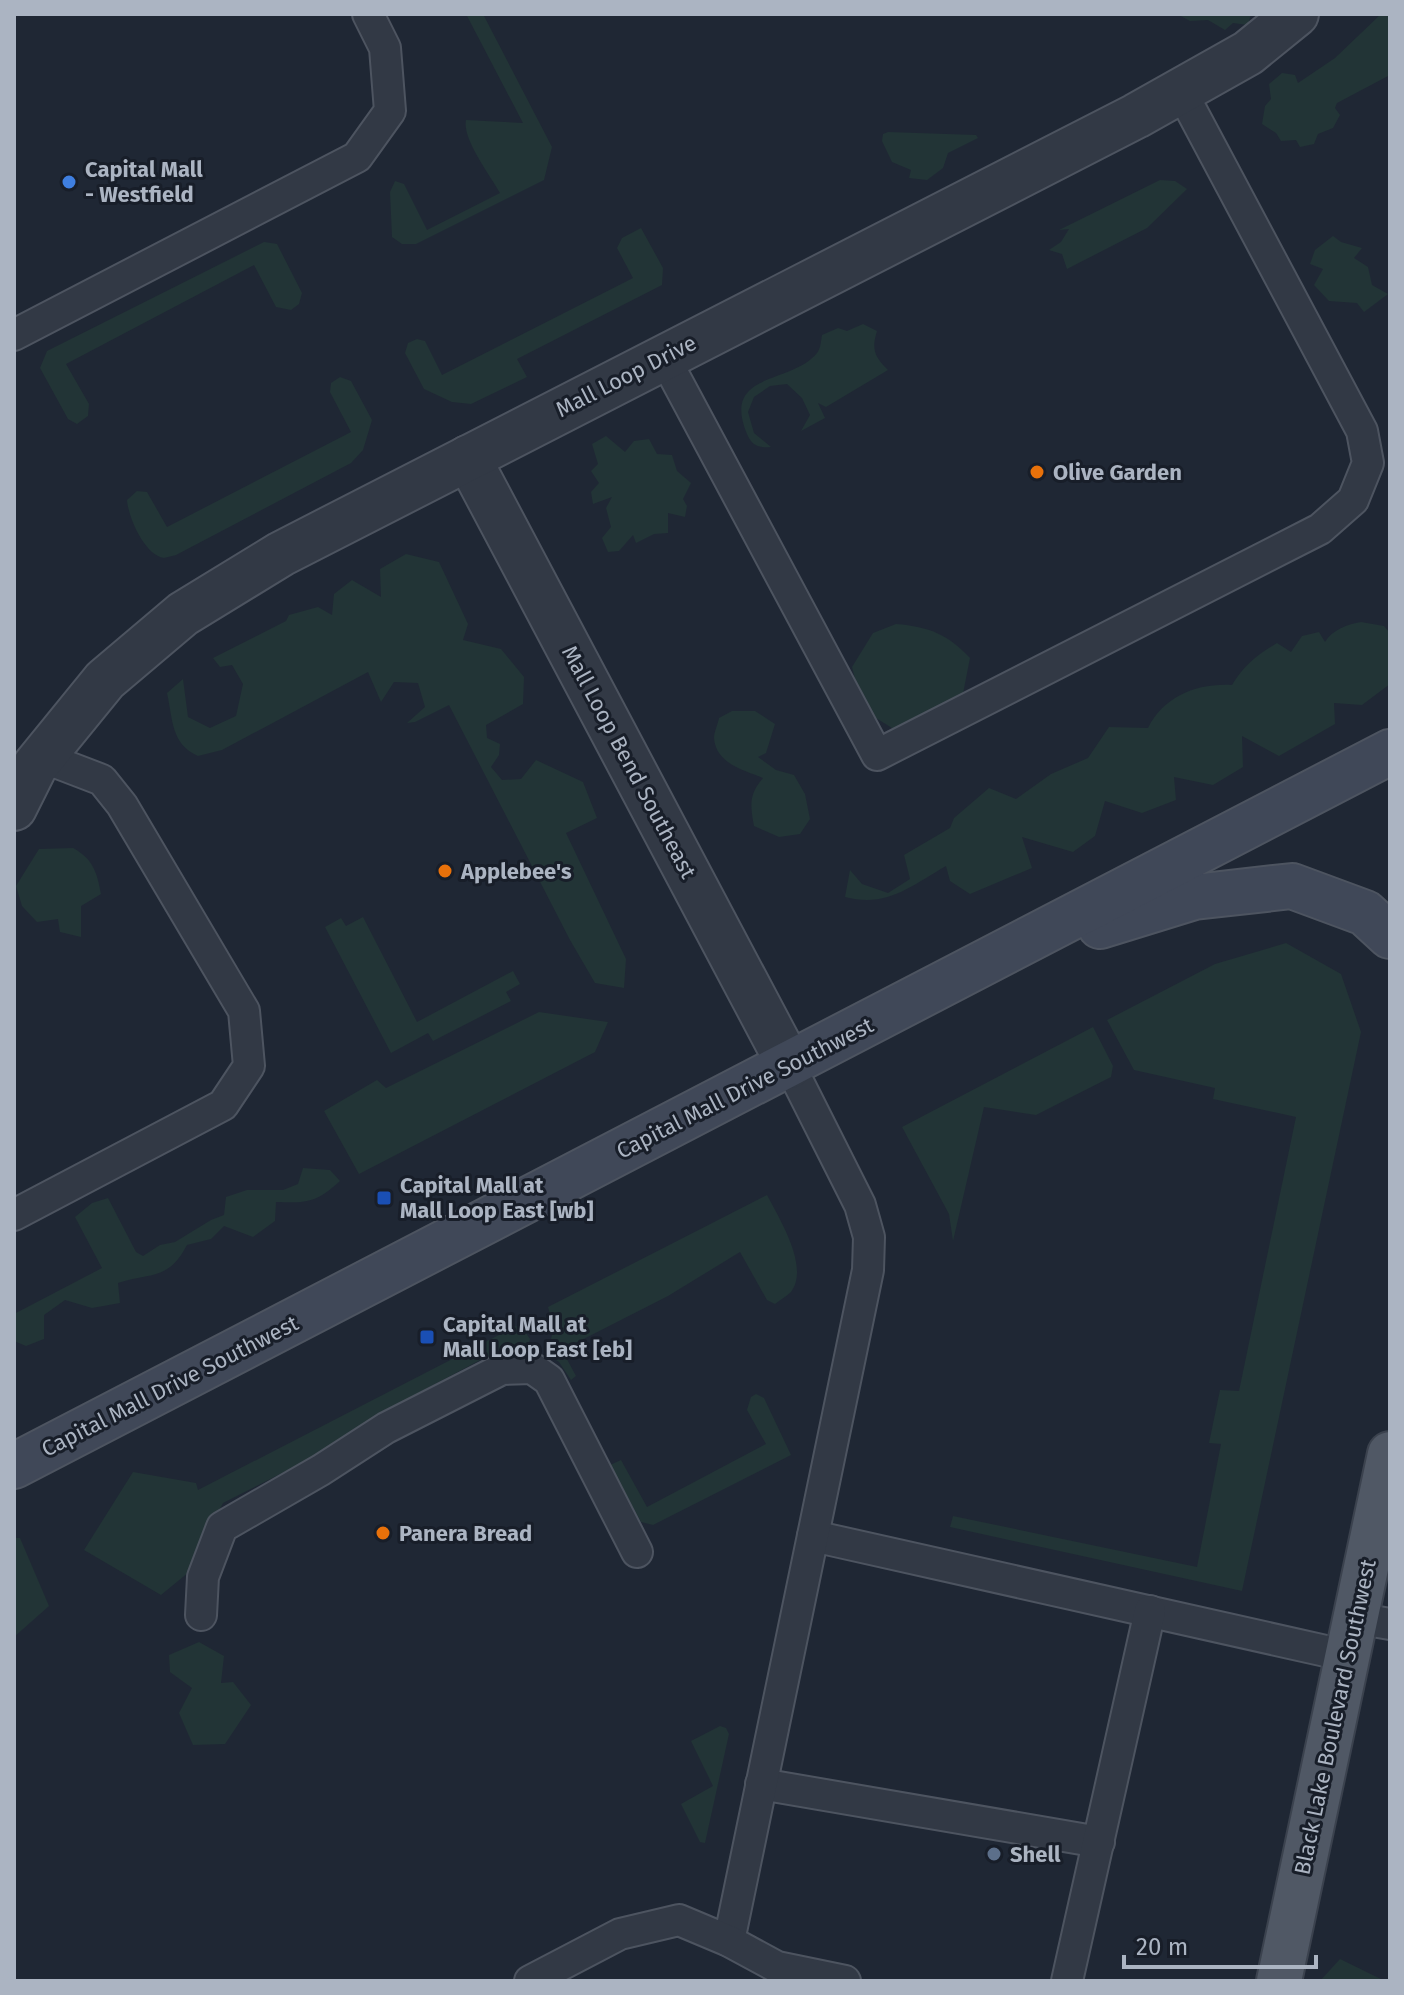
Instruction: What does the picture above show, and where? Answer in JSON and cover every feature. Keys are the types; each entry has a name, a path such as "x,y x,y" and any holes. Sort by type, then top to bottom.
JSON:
{"main road":[{"name":"Black Lake Boulevard Southwest","path":"1279,1981 1364,1633 1390,1454"}],"street":[{"name":"Mall Loop Drive","path":"14,808 42,757 105,680 183,614 281,554 1181,91 1248,53 1296,14"},
{"name":"Mall Loop Bend Southeast","path":"468,458 790,1066"},
{"name":"Capital Mall Drive Southwest","path":"14,1466 1390,752"},
{"path":"994,958 1194,897 1292,886 1365,913 1390,936"}],"lane":[{"path":"14,335 357,157 390,111 385,48 368,14"},
{"path":"664,357 877,755 1320,529 1353,500 1368,463 1362,431 1181,91"},
{"path":"14,1215 223,1105 249,1066 244,1011 122,805 102,780 42,757"},
{"path":"729,1941 868,1270 869,1237 860,1205 790,1066"},
{"path":"201,1615 203,1577 222,1527 386,1428 502,1369 532,1368 549,1380 637,1552"},
{"path":"813,1536 1150,1611 1364,1633"},
{"path":"1067,1981 1150,1611"},
{"path":"761,1784 1099,1842"},
{"path":"530,1981 620,1934 679,1920 729,1941 777,1967 845,1981"}],"shaded area":[{"path":"466,14 483,14 552,147 544,180 416,244 402,244 392,237 390,192 395,181 404,184 427,230 500,193 472,147 466,120 523,123"},
{"path":"1177,14 1251,14 1248,25 1233,23 1225,30 1208,20 1190,21"},
{"path":"1381,14 1390,14 1390,75 1337,103 1335,108 1340,115 1333,128 1318,134 1314,144 1300,147 1296,140 1281,141 1276,133 1262,124 1265,106 1271,99 1269,84 1282,73 1295,75 1298,83 1335,58"},
{"path":"883,134 976,135 978,138 948,153 943,168 927,180 909,178 911,170 892,162 882,141"},
{"path":"1160,180 1175,181 1187,189 1147,228 1067,269 1062,254 1049,250 1061,242 1069,229 1059,230"},
{"path":"641,228 663,268 662,285 517,359 527,377 471,404 452,402 424,389 405,353 408,343 417,339 425,341 442,375 633,278 617,248 622,238"},
{"path":"1333,236 1341,242 1362,248 1354,258 1368,267 1372,285 1388,294 1364,312 1357,303 1329,301 1314,285 1323,269 1310,264 1315,250"},
{"path":"264,242 277,244 302,293 299,304 291,310 276,307 254,265 66,364 89,404 88,416 77,424 68,419 40,368 47,351"},
{"path":"863,324 877,331 875,353 888,370 826,407 818,403 825,418 801,431 810,415 802,398 787,384 770,386 754,397 748,412 754,433 771,447 754,444 747,434 741,414 743,399 751,389 805,363 818,351 822,335 838,328 847,331"},
{"path":"340,377 351,381 372,420 363,450 351,463 176,555 164,558 150,550 134,525 127,500 137,491 147,492 167,527 351,432 330,392 331,383"},
{"path":"606,436 625,452 634,441 649,439 657,454 672,455 677,471 691,483 683,499 687,506 685,517 668,513 668,533 654,534 636,543 633,535 619,551 608,552 602,538 611,527 606,508 612,497 593,504 591,492 599,483 591,471 598,464 592,444"},
{"path":"406,554 439,562 468,624 463,640 501,649 524,677 523,704 486,725 487,738 500,744 499,755 491,767 502,780 521,779 536,760 583,782 597,818 566,833 626,959 624,988 595,983 449,705 407,723 425,707 418,683 394,682 381,702 368,672 222,750 198,756 178,738 167,693 183,679 188,717 210,728 236,716 243,684 232,665 220,667 213,658 286,621 289,615 318,607 332,615 334,594 352,580 381,597 380,569"},
{"path":"1361,622 1384,626 1390,633 1390,684 1362,705 1334,703 1335,724 1279,756 1242,736 1243,767 1213,785 1174,777 1176,800 1142,813 1105,801 1095,836 1073,852 1022,837 1032,868 970,894 950,881 946,866 886,897 860,900 845,897 850,870 862,884 888,893 910,879 904,855 950,828 954,818 989,788 1016,799 1051,774 1088,758 1109,727 1148,728 1163,708 1183,694 1206,686 1232,685 1252,661 1277,643 1291,652 1302,636 1319,632 1325,642 1341,628"},
{"path":"896,624 937,633 970,658 959,714 925,741 892,728 863,710 852,667 873,633"},
{"path":"732,711 755,711 775,724 766,753 758,757 776,770 794,775 805,794 810,819 800,834 779,837 754,826 752,800 763,778 725,760 714,738 719,718"},
{"path":"73,848 93,867 101,894 81,906 81,937 60,932 58,919 37,922 22,906 16,886 39,849"},
{"path":"363,917 417,1022 513,971 520,984 506,992 511,1001 433,1041 428,1033 391,1053 325,927 341,918 346,926"},
{"path":"1286,943 1341,974 1361,1032 1242,1591 950,1527 953,1516 1197,1567 1221,1444 1209,1443 1220,1390 1239,1391 1296,1117 1213,1099 1215,1088 1134,1070 1107,1020 1215,964"},
{"path":"539,1012 608,1022 595,1052 359,1174 324,1111 377,1080 386,1088"},
{"path":"1093,1027 1113,1066 1111,1077 1036,1115 984,1107 953,1241 949,1214 902,1127"},
{"path":"303,1168 330,1170 340,1181 311,1200 276,1202 275,1221 253,1237 224,1226 211,1239 187,1245 166,1270 118,1283 120,1303 92,1308 65,1300 44,1315 44,1339 26,1346 14,1341 14,1314 102,1268 75,1217 92,1203 108,1198 136,1252 143,1256 224,1215 226,1197 247,1190 283,1190 298,1184"},
{"path":"767,1195 791,1243 797,1270 791,1292 775,1304 767,1300 740,1252 668,1296 562,1350 576,1376 571,1380 559,1362 547,1354 552,1335 544,1320 551,1318 548,1307"},
{"path":"520,1324 530,1339 526,1352 482,1359 394,1406 304,1462 223,1503 204,1539 206,1558 161,1595 84,1550 133,1472 196,1483 198,1490"},
{"path":"756,1394 764,1398 791,1455 653,1525 641,1522 610,1465 621,1460 647,1507 766,1444 747,1410 751,1397"},
{"path":"14,1538 20,1538 49,1606 14,1637"},
{"path":"199,1642 224,1656 221,1683 233,1682 251,1705 225,1744 193,1745 179,1713 192,1688 170,1672 169,1655"},
{"path":"720,1726 726,1728 729,1734 705,1843 700,1842 681,1804 713,1786 691,1741"},
{"path":"1340,1959 1385,1981 1320,1981"}],"place":[{"name":"Capital Mall - Westfield","path":"69,182"},
{"name":"Olive Garden","path":"1037,472"},
{"name":"Applebee's","path":"445,871"},
{"name":"Capital Mall at Mall Loop East [wb]","path":"384,1198"},
{"name":"Capital Mall at Mall Loop East [eb]","path":"427,1337"},
{"name":"Panera Bread","path":"383,1533"},
{"name":"Shell","path":"994,1854"}]}
